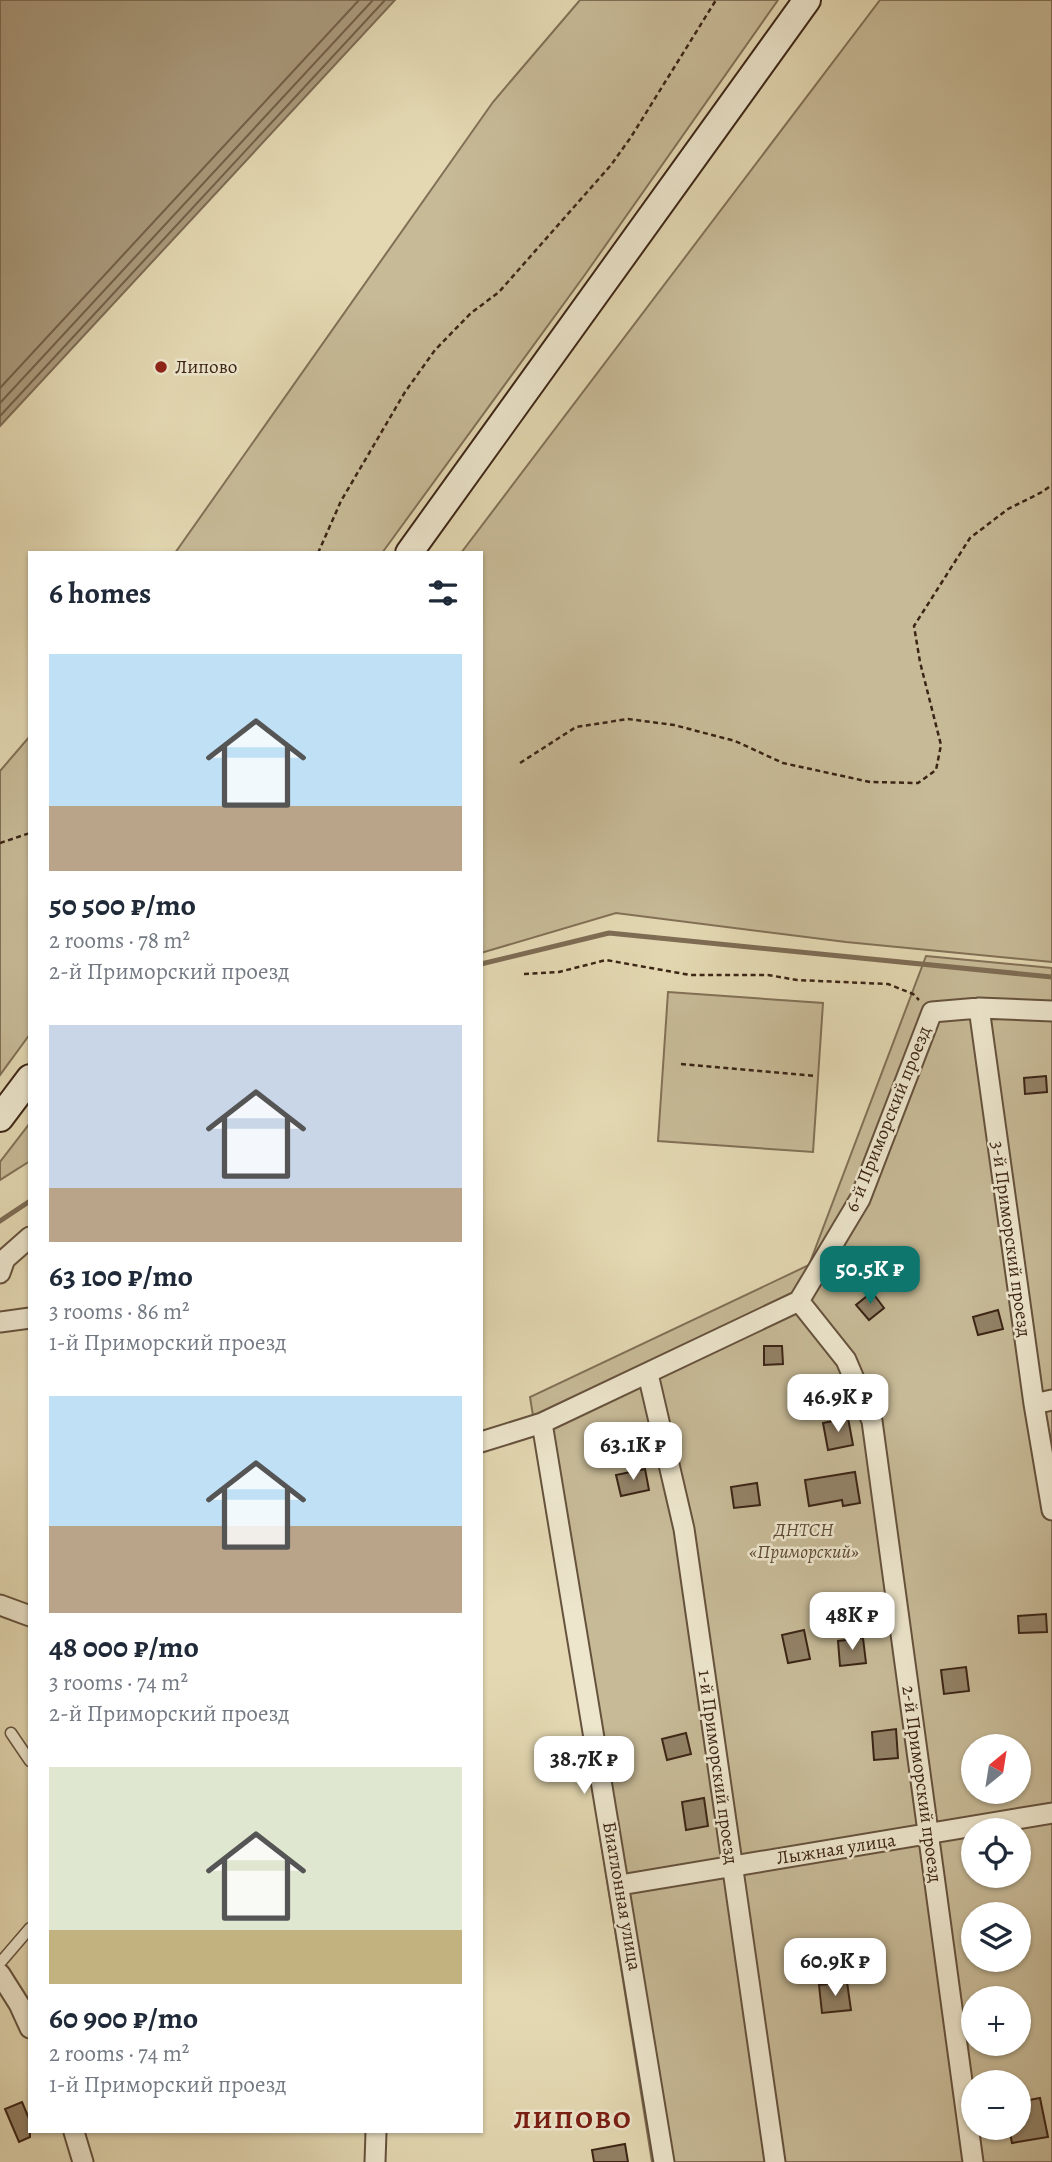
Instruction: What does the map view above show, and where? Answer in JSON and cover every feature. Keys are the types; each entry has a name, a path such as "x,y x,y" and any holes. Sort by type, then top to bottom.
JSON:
{"main road":[{"path":"410,551 807,0"},
{"path":"0,1118 28,1081"}],"street":[{"name":"6-й Приморский проезд","path":"799,1301 860,1199 932,1012 979,1009 1052,1011"},
{"name":"3-й Приморский проезд","path":"979,1009 1043,1402 1052,1510"},
{"path":"0,1273 5,1259 28,1239"},
{"path":"483,1441 542,1423 799,1301"},
{"name":"2-й Приморский проезд","path":"799,1301 846,1360 872,1421 973,2162"},
{"path":"0,1322 28,1318"},
{"name":"1-й Приморский проезд","path":"648,1374 684,1529 775,2162"},
{"name":"Биатлонная улица","path":"542,1423 664,2162"},
{"path":"0,1605 28,1615"},
{"name":"Лыжная улица","path":"620,1885 1052,1813"},
{"path":"0,1975 28,2024"},
{"path":"74,2133 83,2162"},
{"path":"374,2162 376,2133"}],"lane":[{"path":"11,1732 28,1757"},
{"path":"0,1963 28,1930"}],"path":[{"path":"319,551 341,501 412,382 435,350 471,313 499,292 611,165 716,0"},
{"path":"520,763 576,727 628,719 674,725 735,741 783,763 870,782 918,783 936,770 941,745 920,662 914,626 970,538 1008,509 1052,485"},
{"path":"0,843 28,834"},
{"path":"524,974 559,972 606,960 690,975 768,975 797,980 888,984 912,993 932,1012"},
{"path":"681,1064 816,1076"}],"green space":[{"path":"580,0 778,0 584,276 383,551 176,551 493,102"},
{"path":"880,0 1052,0 1052,962 846,942 616,913 483,952 483,551 463,551"},
{"path":"28,738 28,1037 0,1075 0,771"},
{"name":"ДНТСН «Приморский»","path":"926,956 1052,968 1052,2162 652,2162 530,1397 809,1265"},
{"path":"668,992 823,1003 813,1152 658,1141"},
{"path":"28,1126 28,1162 0,1180 0,1162"}],"water":[{"path":"0,0 395,0 0,426"}],"building":[{"path":"1046,1076 1047,1092 1025,1094 1024,1078"},
{"path":"872,1292 884,1308 869,1320 856,1305"},
{"path":"998,1310 1003,1329 978,1335 973,1317"},
{"path":"764,1346 782,1346 783,1364 764,1365"},
{"path":"848,1418 853,1445 828,1450 823,1423"},
{"path":"645,1469 649,1490 621,1496 616,1475"},
{"path":"855,1472 860,1503 843,1506 842,1500 809,1506 805,1480"},
{"path":"757,1483 760,1505 734,1508 731,1487"},
{"path":"1046,1614 1047,1632 1019,1633 1018,1616"},
{"path":"804,1630 810,1659 788,1663 782,1635"},
{"path":"863,1638 866,1663 840,1666 838,1641"},
{"path":"966,1667 969,1691 944,1694 941,1670"},
{"path":"896,1729 898,1758 874,1760 872,1732"},
{"path":"686,1733 691,1754 667,1760 662,1739"},
{"path":"704,1798 708,1826 686,1830 682,1802"},
{"path":"847,1982 851,2010 822,2013 819,1985"},
{"path":"1040,2098 1048,2137 1031,2140 1031,2100"},
{"path":"22,2102 28,2116 30,2137 19,2142 5,2109"},
{"path":"625,2144 628,2162 594,2162 592,2150"}],"waterway":[{"path":"483,964 609,933 1052,977"},
{"path":"0,1221 28,1202"}],"place":[{"name":"Липово","path":"161,367"}],"district":[{"name":"ЛИПОВО","path":"573,2119"}]}
